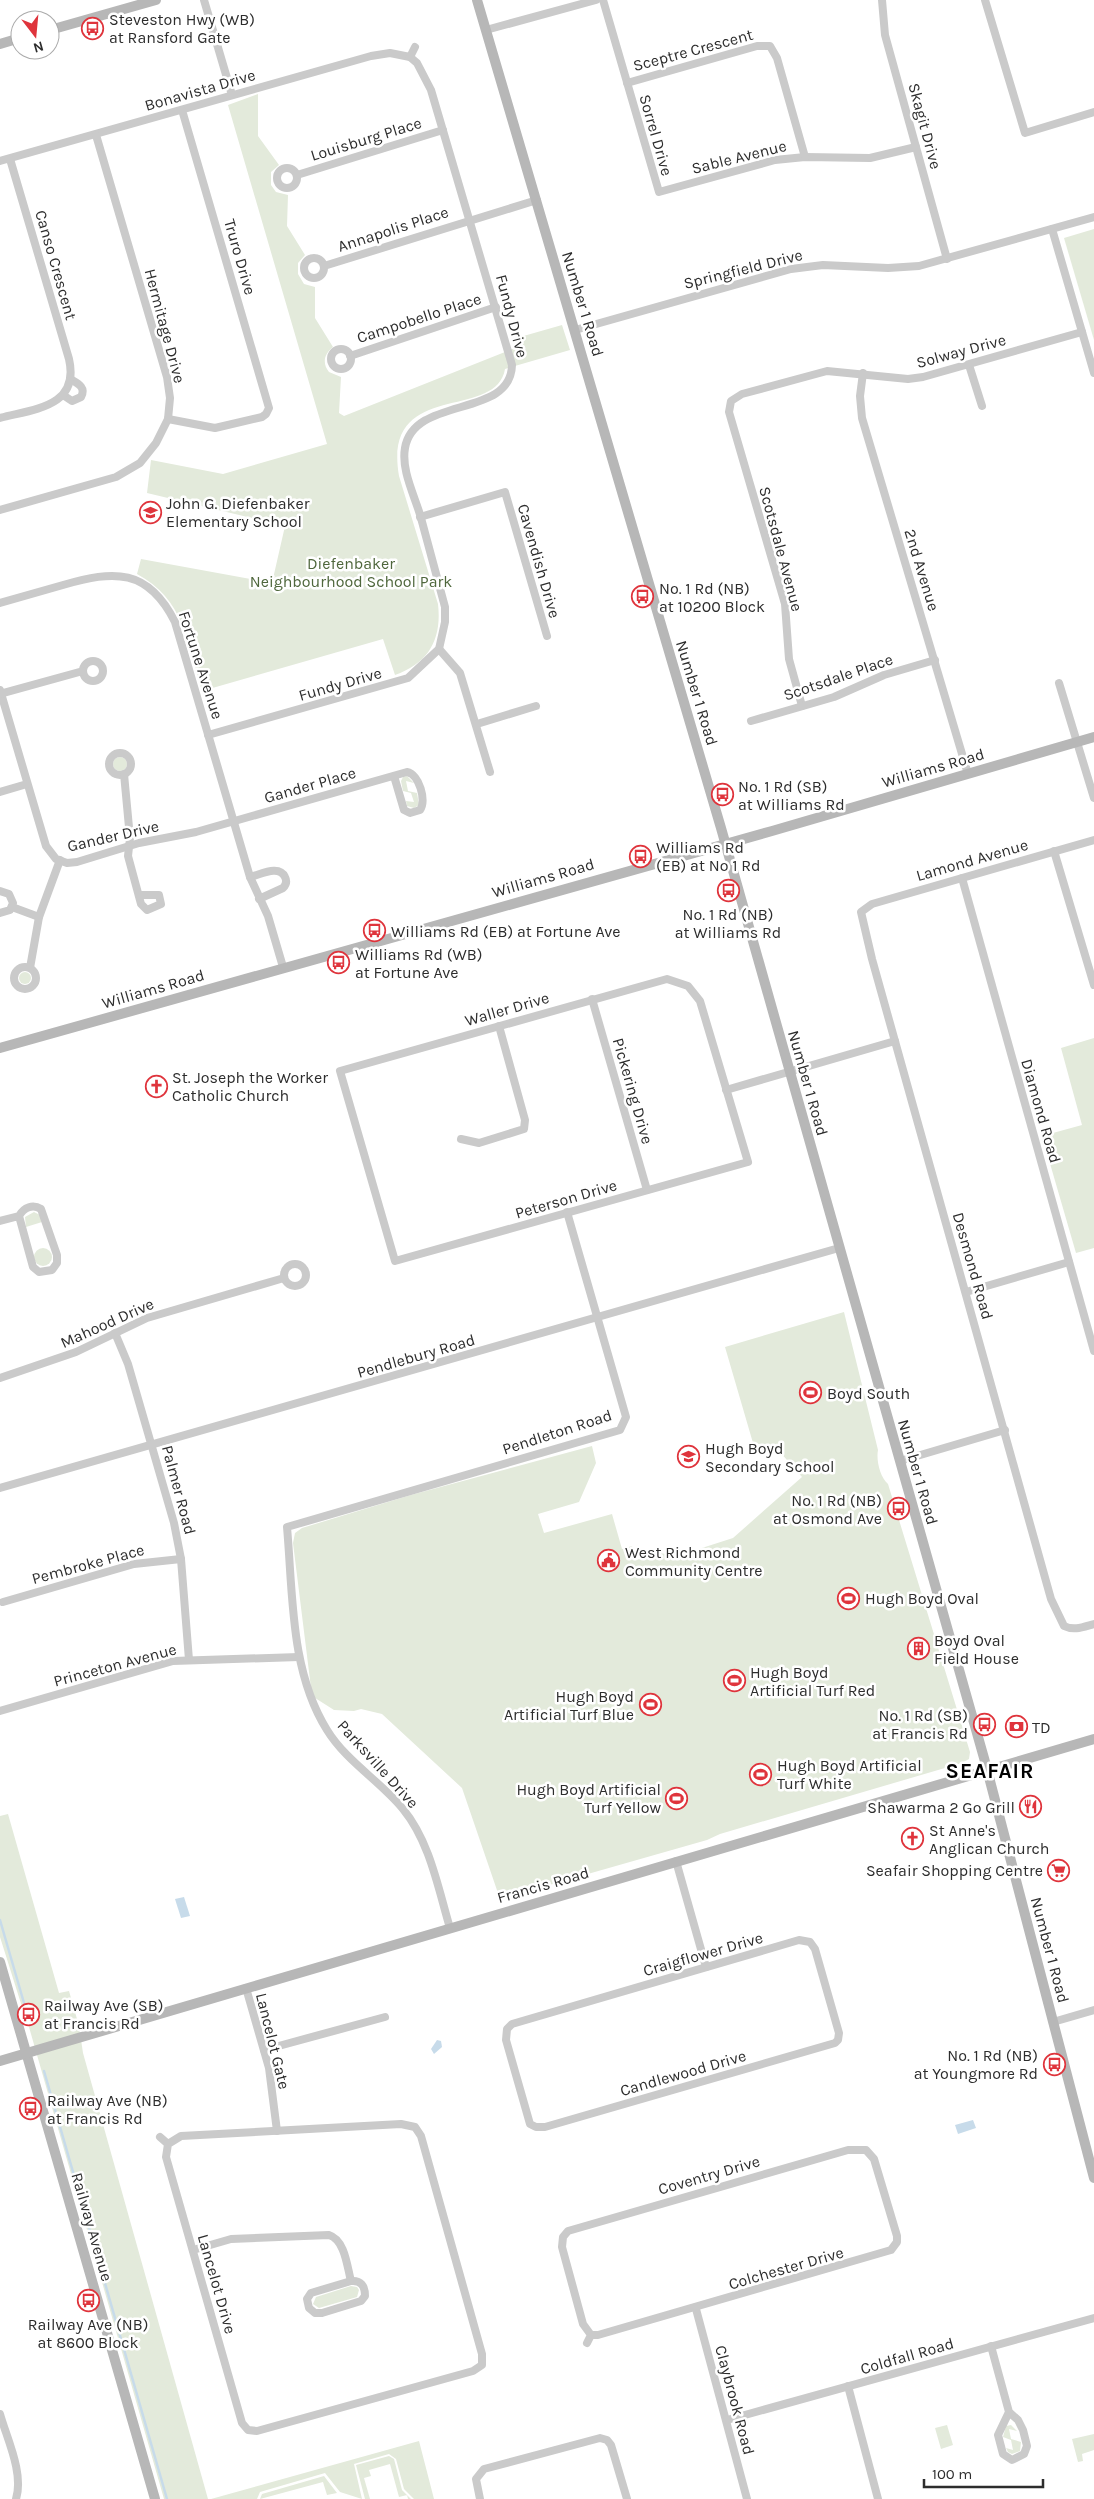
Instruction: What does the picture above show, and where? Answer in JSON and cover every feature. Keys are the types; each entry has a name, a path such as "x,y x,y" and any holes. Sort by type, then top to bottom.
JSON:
{"main road":[{"path":"60,27 156,0"},
{"name":"Number 1 Road","path":"477,0 724,843 900,1461 987,1769 1094,2178"},
{"name":"Williams Road","path":"0,1048 1094,737"},
{"name":"Francis Road","path":"0,2060 987,1769 1094,1740"},
{"name":"Railway Avenue","path":"0,1962 155,2499"}],"street":[{"path":"204,0 232,95"},
{"path":"486,30 596,0"},
{"name":"Sorrel Drive","path":"603,0 659,192"},
{"name":"Skagit Drive","path":"882,0 885,35 947,259"},
{"path":"985,0 1025,133 1094,112"},
{"name":"Sceptre Crescent","path":"626,82 757,46 770,46 777,58 806,157"},
{"path":"410,56 415,47"},
{"name":"Bonavista Drive","path":"0,162 372,56 390,53 410,56"},
{"name":"Fundy Drive","path":"208,735 408,678 439,649 445,622 445,607 404,459 407,440 422,421 431,416 482,401 508,383 512,362 428,83 410,56"},
{"name":"Truro Drive","path":"168,419 215,428 254,419 269,413 268,402 182,110"},
{"name":"Louisburg Place","path":"297,174 443,130"},
{"name":"Hermitage Drive","path":"0,510 98,482 128,471 140,463 156,443 168,419 170,398 167,377 96,135"},
{"name":"Sable Avenue","path":"659,192 763,162 806,157 870,158 916,147"},
{"name":"Canso Crescent","path":"0,418 46,406 63,395 72,380 69,359 10,159"},
{"name":"Annapolis Place","path":"324,266 537,200"},
{"name":"Springfield Drive","path":"575,330 791,269 830,265 888,268 919,266 1094,217"},
{"path":"1052,229 1094,373"},
{"name":"Campobello Place","path":"350,356 496,307"},
{"name":"Solway Drive","path":"731,401 742,394 820,372 839,370 915,378 969,365 1082,332"},
{"path":"969,365 982,406"},
{"name":"2nd Avenue","path":"863,373 860,396 862,418 968,774"},
{"name":"Canso Crescent","path":"63,395 72,400 81,397 82,387 72,380"},
{"name":"Scotsdale Avenue","path":"731,401 729,412 785,604 789,660 802,706"},
{"name":"Cavendish Drive","path":"420,517 505,492 547,636"},
{"name":"Fortune Avenue","path":"0,603 106,574 138,580 163,600 175,622 250,878 268,916 283,968"},
{"path":"439,649 460,673 490,772"},
{"name":"Scotsdale Place","path":"751,721 844,694 890,673 935,660"},
{"path":"0,693 82,672"},
{"path":"1059,683 1094,798"},
{"name":"Gander Drive","path":"0,693 48,851 60,860 77,862 234,821"},
{"path":"476,724 536,706"},
{"name":"Gander Place","path":"234,821 407,772 415,775 423,801 420,810 410,813 404,810 394,776"},
{"path":"124,774 127,789 128,856 140,895"},
{"path":"0,792 28,784"},
{"name":"Lamond Avenue","path":"861,912 872,904 1094,840"},
{"path":"1054,851 1094,985"},
{"path":"30,968 39,917 60,860"},
{"path":"250,878 275,871 281,872 285,877 286,882 283,888 259,899"},
{"name":"Diamond Road","path":"962,878 1094,1352"},
{"path":"0,892 10,894 13,900 12,906 7,912 0,912"},
{"path":"12,906 39,917"},
{"name":"Desmond Road","path":"861,912 861,921 1052,1600 1064,1626 1070,1629 1094,1624"},
{"name":"Waller Drive","path":"340,1070 661,980 681,982"},
{"name":"Peterson Drive","path":"340,1070 395,1261 748,1162 700,1001 695,992 681,982"},
{"name":"Pickering Drive","path":"592,1000 647,1190"},
{"path":"461,1139 479,1143 524,1129 525,1120 499,1026"},
{"path":"726,1090 895,1041"},
{"path":"0,1221 19,1216 22,1211 29,1207 38,1207 44,1212 57,1260 52,1270 39,1272 33,1267 19,1216"},
{"name":"Pendleton Road","path":"287,1528 620,1430 626,1417 567,1212"},
{"name":"Pendlebury Road","path":"0,1488 599,1319 839,1248"},
{"path":"966,1292 1070,1262"},
{"name":"Mahood Drive","path":"0,1378 56,1360 161,1313 284,1278"},
{"name":"Palmer Road","path":"115,1333 128,1364 174,1523 181,1559 189,1660"},
{"path":"900,1461 1005,1430"},
{"name":"Parksville Drive","path":"287,1528 299,1657 307,1689 327,1730 362,1769 385,1789 413,1823 432,1865 450,1928"},
{"name":"Pembroke Place","path":"3,1602 134,1564 181,1559"},
{"name":"Princeton Avenue","path":"0,1711 144,1668 189,1660 256,1660 299,1657"},
{"path":"676,1861 706,1967"},
{"name":"Craigflower Drive","path":"504,2027 515,2022 799,1940 807,1941 815,1949 839,2033 838,2040"},
{"name":"Lancelot Gate","path":"246,1988 272,2084 277,2131"},
{"path":"1053,2022 1094,2010"},
{"path":"264,2050 386,2017"},
{"name":"Candlewood Drive","path":"504,2027 531,2128 545,2127 830,2045 838,2040"},
{"path":"413,2126 417,2118"},
{"path":"160,2137 168,2144 181,2136 413,2126"},
{"path":"413,2126 421,2136 482,2354 482,2365"},
{"name":"Lancelot Drive","path":"168,2144 166,2156 242,2423 248,2430"},
{"name":"Coventry Drive","path":"562,2237 573,2229 629,2212 848,2150 866,2150"},
{"name":"Colchester Drive","path":"562,2237 562,2247 583,2324 589,2339 891,2250 897,2242 897,2236 876,2165 866,2150"},
{"path":"554,2233 562,2237"},
{"path":"193,2250 231,2239 329,2235 340,2243 351,2281"},
{"path":"351,2281 359,2282 363,2286 365,2296 361,2301 322,2313 312,2312 309,2308 308,2299 312,2293 351,2281"},
{"name":"Claybrook Road","path":"696,2308 727,2420 746,2499"},
{"name":"Coldfall Road","path":"727,2420 1094,2318"},
{"path":"991,2346 1009,2412 1020,2422 1027,2446 1022,2456 1012,2460 1003,2454 998,2435 1009,2412"},
{"path":"482,2365 490,2369"},
{"path":"244,2438 248,2430 257,2432 473,2372 482,2365"},
{"path":"848,2386 878,2499"},
{"path":"0,2414 16,2469 18,2484 16,2499"},
{"path":"480,2499 476,2479 484,2468 600,2438 607,2440 612,2445 627,2499"}],"green space":[{"name":"Diefenbaker Neighbourhood School Park","path":"258,94 258,136 279,165 271,172 271,185 276,192 288,195 287,226 305,255 298,263 298,274 304,284 315,287 315,318 333,347 326,356 325,365 329,372 341,377 339,413 344,416 515,348 513,339 562,325 570,350 505,369 497,385 482,394 423,413 407,425 398,445 399,476 438,604 439,617 438,628 431,648 417,664 395,675 383,639 202,691 182,624 175,609 165,596 153,584 137,574 141,559 272,583 285,526 147,493 151,460 223,474 327,444 228,105"},
{"path":"1094,229 1094,340 1064,238"},
{"path":"120,757 125,759 127,764 125,769 120,771 115,769 113,764 115,759"},
{"path":"407,776 414,783 406,781 408,791 417,793 419,805 414,808 407,806 406,801 414,802 411,793 403,791 401,781 403,777"},
{"path":"23,972 27,972 31,978 27,984 23,984 19,980 19,976"},
{"path":"1094,1038 1094,1248 1076,1253 1042,1136 1082,1125 1061,1048"},
{"path":"34,1212 40,1215 42,1222 26,1227 25,1217"},
{"path":"43,1248 49,1251 52,1257 49,1263 43,1266 37,1263 34,1257 37,1251"},
{"path":"844,1312 878,1450 879,1468 888,1484 970,1752 969,1759 962,1763 720,1834 707,1840 500,1899 462,1788 382,1714 361,1709 354,1711 334,1710 312,1696 293,1543 295,1533 302,1528 411,1495 592,1446 596,1463 579,1502 538,1514 544,1533 612,1514 622,1549 632,1546 636,1560 660,1553 677,1556 733,1538 802,1477 779,1451 769,1446 753,1443 725,1347"},
{"path":"8,1814 59,1993 69,1991 79,2026 83,2053 208,2499 164,2499 29,2027 28,2009 23,2010 0,1937 0,1816"},
{"path":"351,2286 357,2287 359,2290 357,2297 319,2308 313,2304 316,2297"},
{"path":"947,2425 953,2445 941,2449 935,2428"},
{"path":"1011,2425 1017,2431 1009,2429 1011,2439 1021,2442 1020,2451 1012,2454 1006,2448 1013,2450 1011,2440 1003,2437 1006,2426"},
{"path":"1094,2434 1094,2450 1082,2454 1083,2461 1078,2462 1072,2439"},
{"path":"419,2441 434,2499 414,2499 404,2489 396,2459 389,2454 354,2464 362,2499 340,2492 325,2473 260,2492 257,2499 211,2499"},
{"path":"389,2456 394,2459 402,2490 407,2495 399,2497 390,2464 369,2470 371,2476 364,2478 370,2499 365,2499 356,2465"},
{"path":"324,2476 337,2493 327,2495 323,2482 260,2499 262,2494"}],"water":[{"path":"184,1897 190,1916 181,1918 175,1899"},
{"path":"437,2040 441,2041 442,2047 434,2054 431,2049"},
{"path":"973,2120 976,2128 958,2134 955,2125"}],"waterway":[{"path":"0,1920 24,2003"},
{"path":"44,2071 167,2499"}],"place":[{"name":"Steveston Hwy (WB) at Ransford Gate","path":"93,28"},
{"name":"John G. Diefenbaker Elementary School","path":"150,512"},
{"name":"No. 1 Rd (NB) at 10200 Block","path":"643,597"},
{"name":"No. 1 Rd (SB) at Williams Rd","path":"722,795"},
{"name":"Williams Rd (EB) at No 1 Rd","path":"640,856"},
{"name":"No. 1 Rd (NB) at Williams Rd","path":"728,890"},
{"name":"Williams Rd (EB) at Fortune Ave","path":"375,931"},
{"name":"Williams Rd (WB) at Fortune Ave","path":"339,963"},
{"name":"St. Joseph the Worker Catholic Church","path":"156,1086"},
{"name":"Boyd South","path":"811,1393"},
{"name":"Hugh Boyd Secondary School","path":"689,1457"},
{"name":"No. 1 Rd (NB) at Osmond Ave","path":"898,1509"},
{"name":"West Richmond Community Centre","path":"609,1561"},
{"name":"Hugh Boyd Oval","path":"849,1598"},
{"name":"Boyd Oval Field House","path":"918,1649"},
{"name":"Hugh Boyd Artificial Turf Red","path":"734,1681"},
{"name":"Hugh Boyd Artificial Turf Blue","path":"650,1705"},
{"name":"No. 1 Rd (SB) at Francis Rd","path":"984,1724"},
{"name":"TD","path":"1016,1727"},
{"name":"Hugh Boyd Artificial Turf White","path":"761,1774"},
{"name":"Hugh Boyd Artificial Turf Yellow","path":"677,1798"},
{"name":"Shawarma 2 Go Grill","path":"1031,1807"},
{"name":"St Anne's Anglican Church","path":"913,1839"},
{"name":"Seafair Shopping Centre","path":"1059,1870"},
{"name":"Railway Ave (SB) at Francis Rd","path":"28,2014"},
{"name":"No. 1 Rd (NB) at Youngmore Rd","path":"1054,2064"},
{"name":"Railway Ave (NB) at Francis Rd","path":"31,2109"},
{"name":"Railway Ave (NB) at 8600 Block","path":"88,2300"}],"district":[{"name":"SEAFAIR","path":"990,1771"}]}
